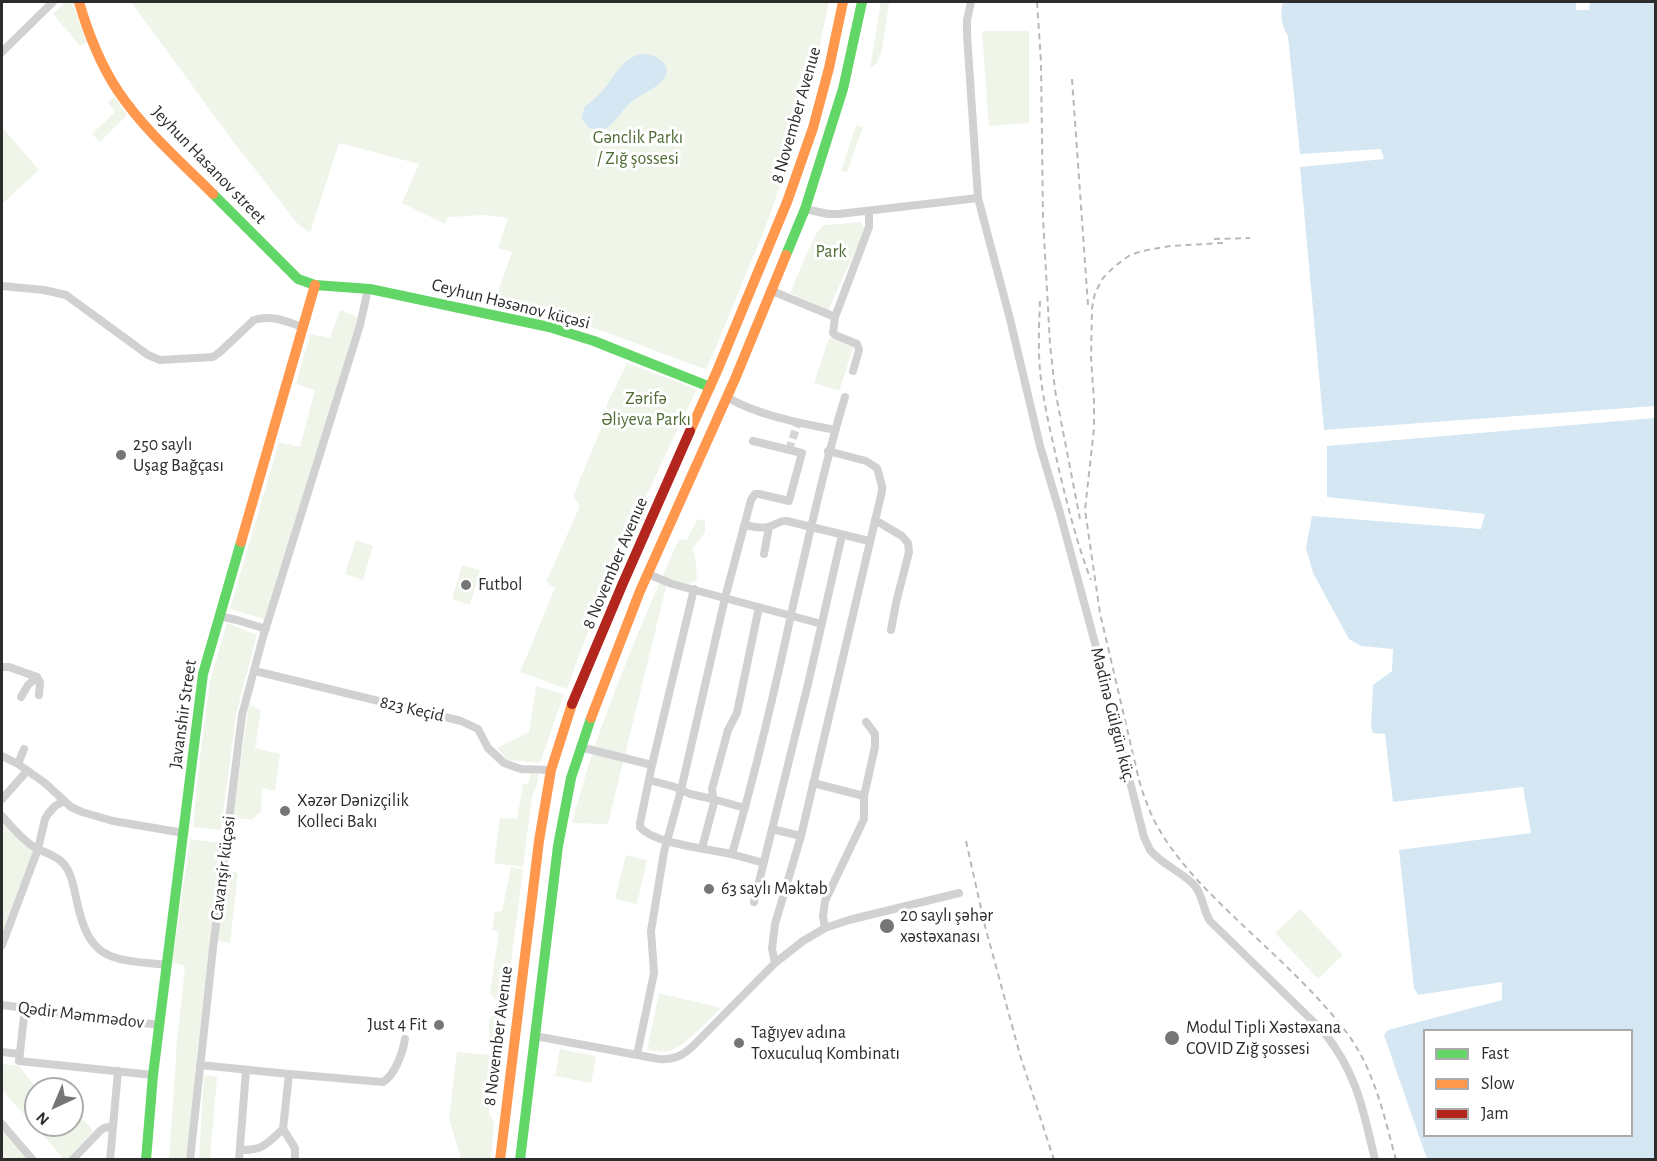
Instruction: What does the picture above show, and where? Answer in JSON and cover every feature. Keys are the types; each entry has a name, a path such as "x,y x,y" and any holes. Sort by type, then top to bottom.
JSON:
{"main road":[{"name":"Jeyhun Hasanov street","path":"79,2 96,53 117,90 134,112 298,279 315,285 368,289"},
{"name":"8 November Avenue","path":"500,1160 538,841 551,770 573,702 755,283 801,165 829,68 843,2"},
{"name":"8 November Avenue","path":"520,1160 559,837 580,747 648,574 727,397 805,209 843,89 862,2"},
{"name":"Javanshir Street","path":"146,1160 166,965 204,674 315,285"},
{"name":"Ceyhun Həsənov küçəsi","path":"368,289 558,330 612,348 710,387 727,397"}],"street":[{"path":"2,52 53,2"},
{"name":"Mədinə Gülgün küç.","path":"971,2 967,27 978,198 1040,446 1078,580 1144,837 1150,849 1194,885 1200,894 1210,921 1332,1042 1352,1075 1360,1097 1375,1160"},
{"path":"805,209 828,214 978,198"},
{"path":"853,371 858,346 833,333 835,318 869,227 869,211"},
{"path":"2,286 44,290 66,295 148,355 159,360 216,356 254,320 261,317 269,317 303,327"},
{"path":"219,616 266,629 360,325 368,289"},
{"path":"772,291 835,318"},
{"path":"727,397 752,409 835,430"},
{"path":"732,854 791,615 828,451 844,397"},
{"path":"637,1055 654,973 651,931 668,841 744,525 751,500 756,494 789,501 802,453 753,441"},
{"path":"775,963 772,949 775,924 801,836 882,486 877,468 866,461 828,451"},
{"path":"744,525 763,528 780,520 869,541"},
{"path":"875,520 902,536 908,543 909,552 891,630"},
{"path":"764,554 769,527"},
{"path":"754,902 842,535"},
{"path":"648,574 672,584 822,624"},
{"path":"694,589 652,765 640,828 649,835 668,841 764,863"},
{"path":"702,848 714,803 712,789 728,730 736,712 759,607"},
{"name":"Cavanşir küçəsi","path":"190,1160 214,938 243,715 266,629"},
{"path":"2,667 9,667 37,677 40,682 39,694"},
{"name":"823 Keçid","path":"255,671 461,721 478,729 488,748 504,763 521,769 551,770"},
{"path":"21,697 28,685 37,677"},
{"path":"825,928 822,916 825,901 861,827 864,816 864,796 875,747 874,734 866,722"},
{"path":"580,747 652,765"},
{"path":"18,764 24,749"},
{"path":"2,756 18,764 45,783 71,807 82,812 113,821 184,833"},
{"path":"2,799 27,771"},
{"path":"649,780 690,795 745,808"},
{"path":"813,783 864,796"},
{"path":"2,945 38,849 48,813 64,801"},
{"path":"2,816 23,838 63,863 74,886 84,927 93,944 100,951 116,958 166,965"},
{"path":"772,829 801,836"},
{"path":"535,1036 637,1055 677,1058 685,1053 775,963 803,941 825,928 959,893"},
{"name":"Qədir Məmmədov","path":"2,1005 160,1024"},
{"path":"25,1008 19,1061 153,1075"},
{"path":"201,1065 383,1082 389,1077 402,1054 405,1039"},
{"path":"2,1052 20,1054"},
{"path":"239,1160 246,1070"},
{"path":"110,1160 118,1071"},
{"path":"289,1074 283,1129 295,1148 295,1160"},
{"path":"2,1124 33,1160"},
{"path":"72,1160 100,1131 113,1126"},
{"path":"240,1150 254,1151 283,1129"}],"green space":[{"path":"66,2 72,2 87,43 80,46 53,14"},
{"name":"Gənclik Parkı / Zığ şossesi","path":"131,2 829,2 804,119 764,231 708,366 704,369 592,327 494,303 512,252 498,248 508,218 487,215 448,217 445,224 402,203 419,164 339,143 310,233 297,223 232,140"},
{"path":"881,2 889,2 882,51 877,63 870,69"},
{"path":"982,31 1029,31 1029,123 989,126"},
{"path":"115,97 127,115 100,142 92,134 115,112 108,102"},
{"path":"856,125 863,127 847,172 841,171"},
{"path":"2,127 39,170 2,204"},
{"name":"Park","path":"861,222 865,229 828,311 790,293 815,235 824,225"},
{"path":"340,310 358,317 267,620 230,609 279,442 300,447 315,390 296,384 310,334 330,338"},
{"path":"829,338 854,346 839,391 814,383"},
{"name":"Zərifə Əliyeva Parkı","path":"627,363 697,389 612,574 567,689 520,672 555,588 546,582 580,506 573,496 603,424 610,415 606,406"},
{"path":"697,519 705,521 705,532 692,550 695,554 697,580 688,584 668,579 608,824 572,823 606,715 634,644 679,539 687,540"},
{"path":"356,540 373,546 363,580 345,574"},
{"name":"Futbol","path":"462,565 480,570 470,605 452,599"},
{"path":"227,623 257,635 236,715 221,830 193,827 210,681"},
{"path":"536,686 564,694 540,763 507,760 497,748 529,732"},
{"path":"249,704 261,711 255,748 280,754 275,791 262,788 261,812 251,820 233,817"},
{"path":"531,773 538,774 537,785 532,797 523,867 494,863 500,818 517,819 523,784 528,784"},
{"path":"2,822 33,852 2,933"},
{"path":"190,839 221,843 196,1062 189,1159 169,1160 177,1041 185,966 172,963"},
{"path":"626,855 647,860 637,904 615,899"},
{"path":"511,867 523,870 508,986 505,1034 501,1039 496,1040 489,1039 489,1019 502,1008 490,993 499,932 492,930 495,912 502,911"},
{"path":"225,869 238,873 230,943 217,941"},
{"path":"1300,909 1343,955 1318,979 1275,933"},
{"path":"659,993 721,1008 678,1047 660,1052 647,1050"},
{"path":"560,1049 596,1056 591,1083 555,1076"},
{"path":"457,1052 500,1056 498,1077 493,1078 489,1113 494,1123 491,1159 461,1159 449,1118"},
{"path":"2,1064 19,1066 28,1077 24,1077 24,1114 2,1090"},
{"path":"204,1075 217,1077 210,1159 199,1159"},
{"path":"84,1120 93,1131 67,1159 64,1159 44,1137 84,1137"},
{"path":"2,1127 29,1159 5,1159 2,1156"}],"water":[{"path":"1283,2 1576,2 1576,10 1589,10 1590,2 1655,2 1655,406 1324,430 1300,167 1384,159 1381,149 1300,154 1288,36 1282,19"},
{"path":"640,54 652,55 662,61 667,74 664,79 629,104 609,126 599,131 588,127 582,119 584,108 600,93 627,60"},
{"path":"1655,418 1655,1159 1427,1159 1384,1035 1388,1030 1502,1000 1502,982 1418,995 1414,988 1399,850 1531,833 1523,787 1393,802 1385,734 1373,733 1371,727 1373,685 1392,671 1393,649 1361,646 1349,639 1313,573 1306,548 1312,516 1481,529 1485,514 1327,497 1327,446"}],"tunnel":[{"path":"789,450 798,422"}],"railway":[{"path":"1037,2 1041,62 1043,218 1050,344 1055,390 1080,519"},
{"path":"1072,79 1088,305"},
{"path":"1214,239 1250,238"},
{"path":"1223,243 1170,246 1130,255 1103,278 1095,293 1092,308 1091,357 1094,428 1085,510 1100,613 1139,780 1155,822 1170,846 1197,880 1305,985 1347,1033 1372,1078 1396,1160"},
{"path":"1040,301 1039,362 1045,407 1069,512 1091,580"},
{"path":"966,841 985,926 1020,1055 1054,1160"}],"traffic: fast":[{"path":"786,255 805,209 843,89 862,2"},
{"path":"213,194 298,279 315,285 370,289 549,327 594,341 710,387"},
{"path":"146,1160 153,1075 203,674 241,542"},
{"path":"520,1160 558,846 571,778 591,718"}],"traffic: slow":[{"path":"79,2 95,48 118,91 151,132 213,194"},
{"path":"690,431 787,202 813,128 843,2"},
{"path":"591,718 640,591 735,379 786,255"},
{"path":"241,542 315,285"},
{"path":"500,1160 539,841 551,770 572,704"}],"traffic: jam":[{"path":"572,704 690,431"}],"place":[{"name":"250 saylı Uşag Bağçası","path":"121,455"},
{"name":"Futbol","path":"466,585"},
{"name":"Xəzər Dənizçilik Kolleci Bakı","path":"285,811"},
{"name":"63 saylı Məktəb","path":"709,889"},
{"name":"20 saylı şəhər xəstəxanası","path":"887,926"},
{"name":"Just 4 Fit","path":"439,1025"},
{"name":"Modul Tipli Xəstəxana COVID Zığ şossesi","path":"1172,1038"},
{"name":"Tağıyev adına Toxuculuq Kombinatı","path":"739,1043"}]}
